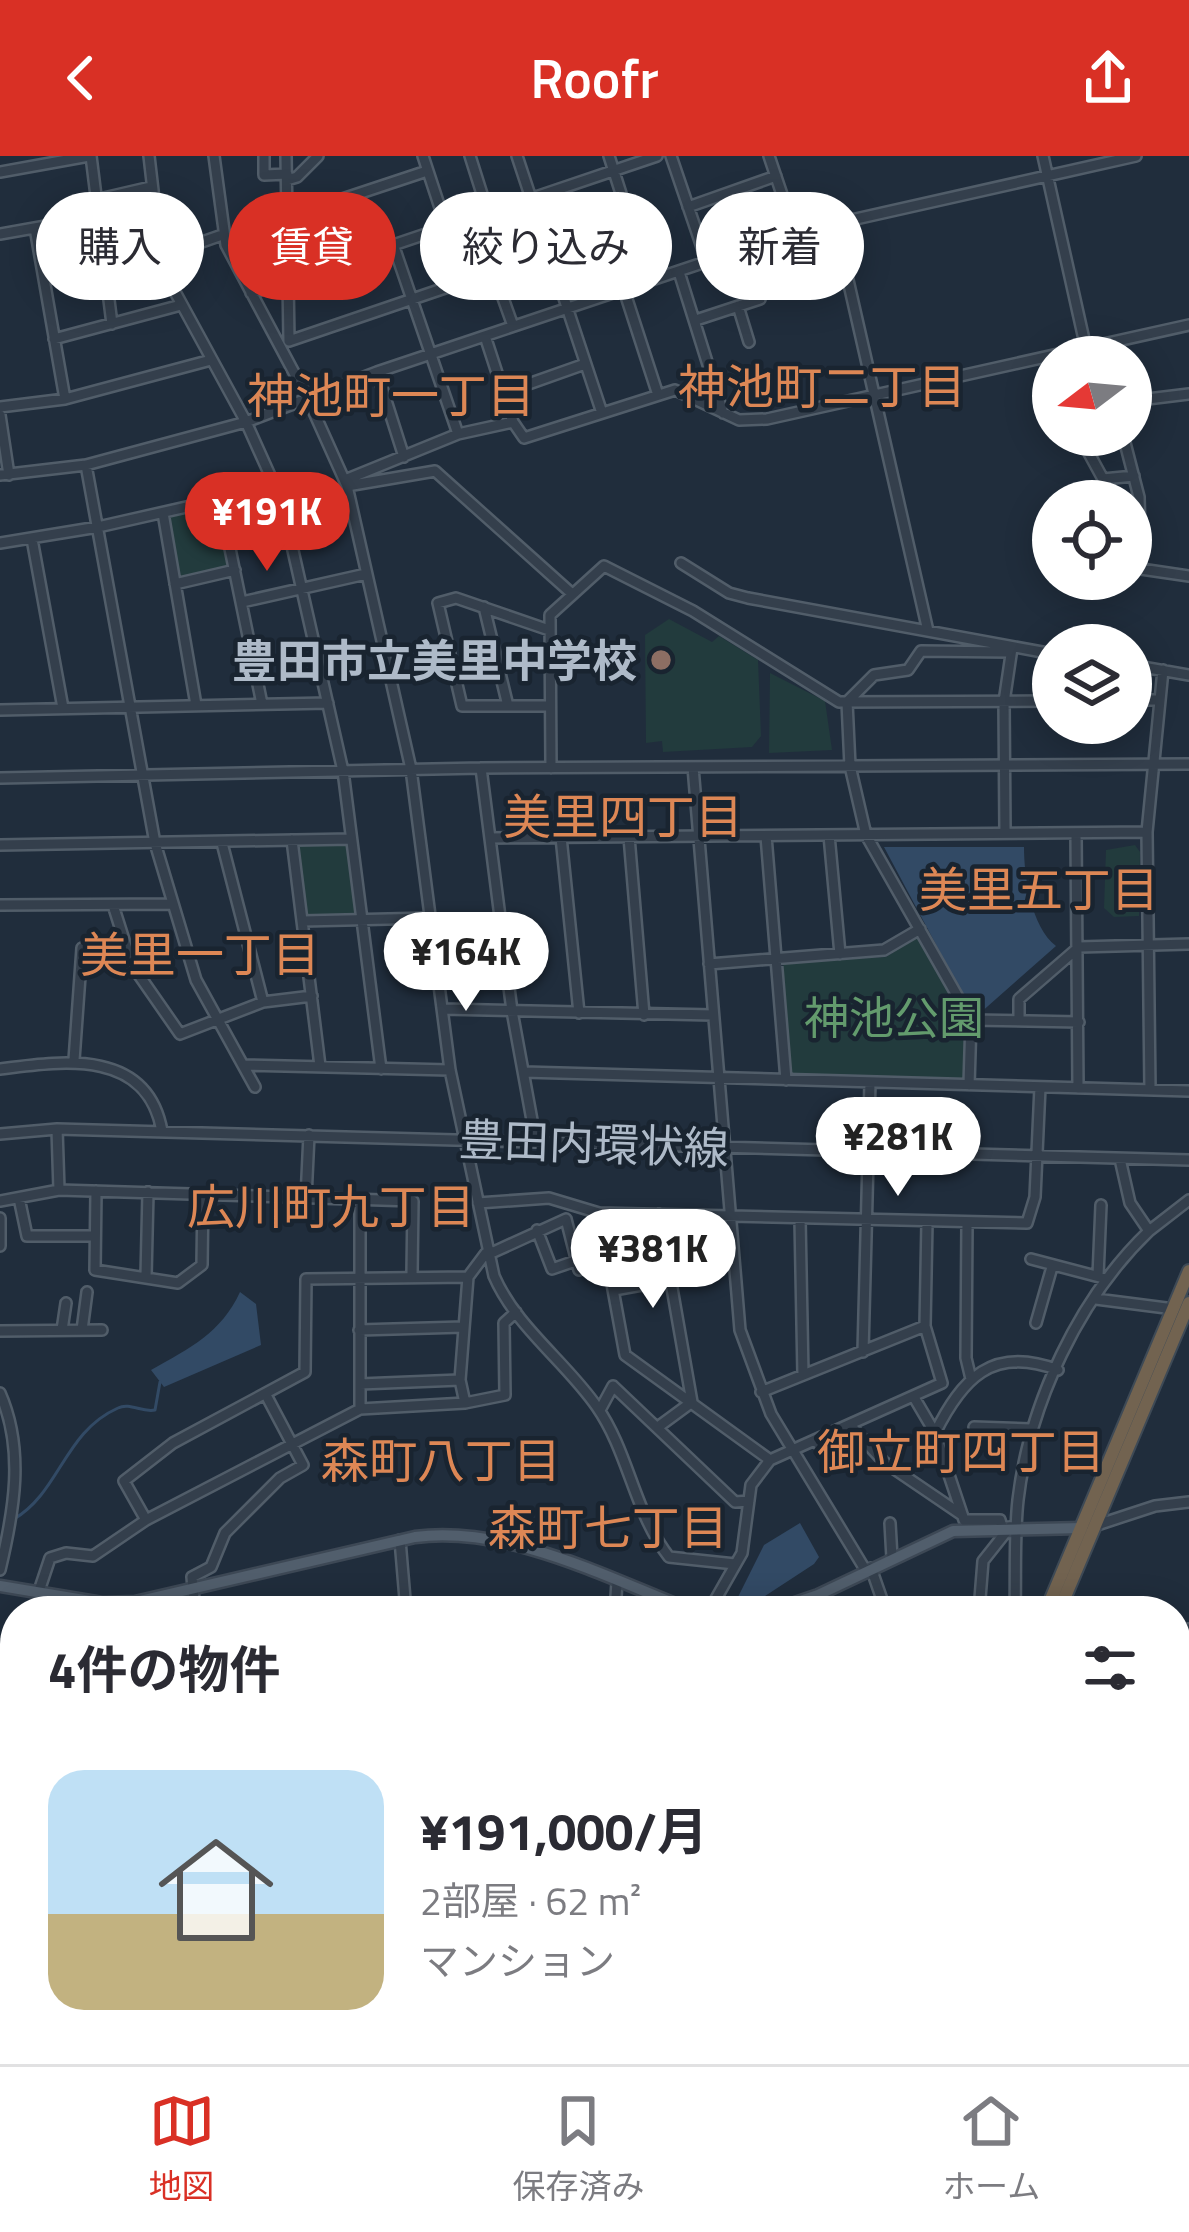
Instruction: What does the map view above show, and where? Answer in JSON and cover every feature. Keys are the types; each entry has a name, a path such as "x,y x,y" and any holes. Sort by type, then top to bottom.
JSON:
{"highway":[{"path":"1054,1596 1184,1309 1189,1271"},
{"path":"1064,1596 1088,1528"}],"main road":[{"path":"806,1596 953,1531 1088,1528"},
{"path":"158,1596 400,1540 457,1534 492,1539 654,1596"},
{"path":"0,1586 66,1596"}],"street":[{"path":"0,172 32,161 90,156 94,192"},
{"path":"149,156 151,192"},
{"path":"214,156 222,235 228,247"},
{"path":"264,156 264,175 287,177 297,177 318,156"},
{"path":"286,156 287,192"},
{"path":"422,156 434,192"},
{"path":"470,156 481,192"},
{"path":"517,156 529,192"},
{"path":"609,156 621,192"},
{"path":"551,192 655,156"},
{"path":"671,156 696,230"},
{"path":"769,156 780,192"},
{"path":"1042,156 1083,336"},
{"path":"864,217 1136,156"},
{"path":"364,192 427,171"},
{"path":"688,207 776,176"},
{"path":"132,192 151,188"},
{"path":"0,234 35,228 65,399"},
{"path":"204,243 222,235"},
{"path":"396,253 458,434"},
{"path":"672,274 696,266"},
{"path":"680,272 722,413"},
{"path":"286,345 420,296"},
{"path":"106,300 112,324"},
{"path":"178,300 246,422 275,487 302,589 343,771 381,1069"},
{"path":"256,300 286,345 346,483 411,769 450,1070 487,1254 499,1288 600,1410 635,1499 669,1557 735,1564"},
{"path":"286,345 287,300"},
{"path":"504,300 513,326"},
{"path":"565,300 602,413"},
{"path":"211,360 65,399 0,411 4,475 86,465 246,422 430,353 593,300"},
{"path":"627,300 658,395"},
{"path":"696,320 752,300"},
{"path":"852,300 928,631"},
{"path":"54,339 181,305"},
{"path":"738,306 749,342"},
{"path":"1129,336 1189,325"},
{"path":"485,336 513,422 524,438 658,395 682,392 739,420 766,419 1032,357"},
{"path":"503,392 586,364"},
{"path":"377,372 404,457"},
{"path":"1152,398 1189,394"},
{"path":"346,483 458,434 513,422"},
{"path":"1090,456 1103,479 1134,476"},
{"path":"1129,456 1134,480"},
{"path":"86,465 155,843 196,980 254,1087"},
{"path":"346,483 435,471 570,592 577,593 604,566 693,611 839,702 1032,701"},
{"path":"0,544 275,487"},
{"path":"220,500 262,704"},
{"path":"163,513 196,705"},
{"path":"32,539 63,708"},
{"path":"681,563 729,593 1011,650"},
{"path":"175,584 235,570"},
{"path":"1152,570 1189,576"},
{"path":"242,602 366,574"},
{"path":"551,768 550,615 570,592"},
{"path":"549,630 456,598 438,603 462,706 550,706"},
{"path":"484,607 508,706"},
{"path":"1005,832 1004,702 1011,650"},
{"path":"969,1085 971,1020 866,835 850,766 847,701 874,675 908,670 921,651 1032,652"},
{"path":"1152,668 1189,675"},
{"path":"1150,1090 1147,832 1163,670"},
{"path":"0,697 1,710 328,703"},
{"path":"1152,700 1160,700"},
{"path":"0,778 481,768 1189,764"},
{"path":"693,767 740,1330 761,1392 879,1596"},
{"path":"481,768 512,1012 536,1142"},
{"path":"490,838 1147,832"},
{"path":"1076,834 1078,1088"},
{"path":"829,835 840,954"},
{"path":"766,836 786,1080"},
{"path":"561,837 579,1013"},
{"path":"629,837 644,1015"},
{"path":"0,845 351,839"},
{"path":"292,840 320,1066"},
{"path":"222,843 263,1002"},
{"path":"113,904 127,951 177,1033 263,1002 312,996"},
{"path":"0,905 172,904"},
{"path":"303,921 430,918"},
{"path":"709,964 884,950 920,929"},
{"path":"1019,1021 1019,999 1079,947 1189,944"},
{"path":"74,1060 82,948 127,951"},
{"path":"443,1010 713,1015"},
{"path":"971,1020 1079,1022"},
{"path":"0,1070 74,1060 112,1067 153,1104 162,1131"},
{"path":"244,1065 450,1070"},
{"path":"524,1072 1189,1091"},
{"path":"863,1352 870,1082"},
{"path":"478,1203 549,1198 599,1213 1030,1221 1040,1087"},
{"path":"57,1129 59,1190"},
{"name":"豊田内環状線","path":"0,1134 57,1129 162,1131 1189,1160"},
{"path":"306,1198 309,1135"},
{"path":"1120,1159 1130,1203 1149,1231"},
{"path":"0,1201 59,1190 413,1201 412,1274"},
{"path":"96,1191 95,1270 178,1282 202,1265 203,1195"},
{"path":"146,1277 148,1192"},
{"path":"19,1198 26,1236 94,1236"},
{"path":"360,1200 360,1408"},
{"path":"1103,1277 1189,1200"},
{"path":"1014,1596 1010,1527 1031,1429 1103,1277 1101,1205"},
{"path":"599,1213 625,1355 770,1460"},
{"path":"659,1214 692,1402"},
{"path":"0,1218 0,1246"},
{"path":"800,1219 803,1376"},
{"path":"465,1403 460,1380 468,1277 487,1254 537,1229 568,1221 579,1265 552,1269 537,1229"},
{"path":"717,1596 746,1541 751,1485 770,1460 915,1399 941,1383 926,1326 927,1222"},
{"path":"967,1223 966,1362 971,1379"},
{"path":"1031,1259 1103,1277"},
{"path":"1036,1323 1052,1267"},
{"path":"146,1520 124,1481 172,1443 266,1395 307,1368 305,1281 412,1274 468,1277"},
{"path":"614,1290 670,1280"},
{"path":"82,1330 87,1292"},
{"path":"1096,1299 1184,1309"},
{"path":"62,1330 66,1303"},
{"path":"39,1592 50,1558 66,1553 93,1556 146,1520 360,1408 465,1403 505,1395 504,1323 516,1312"},
{"path":"761,1392 926,1326"},
{"path":"359,1330 464,1327"},
{"path":"0,1330 102,1330"},
{"path":"935,1433 952,1396 971,1379 1008,1361 1058,1370"},
{"path":"360,1384 460,1380"},
{"path":"600,1410 613,1386 735,1502 749,1501"},
{"path":"0,1394 17,1454 0,1570"},
{"path":"194,1596 192,1577 212,1567 225,1533 280,1478 303,1465 266,1395"},
{"path":"915,1399 935,1433 964,1520 1000,1520 1010,1527"},
{"path":"658,1426 692,1402"},
{"path":"851,1426 884,1462 962,1515"},
{"path":"974,1427 1031,1429"},
{"path":"816,1440 833,1467"},
{"path":"1088,1528 1155,1506 1189,1502"},
{"path":"890,1523 892,1558"},
{"path":"981,1596 983,1561 1010,1527"},
{"path":"400,1540 405,1596"},
{"path":"616,1596 617,1582"}],"green space":[{"path":"216,506 230,565 178,577 167,516"},
{"path":"669,619 712,642 719,636 758,660 761,736 752,747 663,752 662,741 646,743 645,635"},
{"path":"770,673 825,701 832,750 769,753"},
{"path":"346,843 355,913 307,916 297,845"},
{"path":"1135,845 1140,852 1139,916 1114,917 1104,908 1106,850"},
{"name":"神池公園","path":"918,937 967,1020 965,1080 791,1076 783,963 886,957"}],"water":[{"path":"884,847 1024,847 1035,914 1056,946 979,1014 972,1012"},
{"path":"240,1292 256,1304 261,1345 164,1387 151,1370 214,1329"},
{"path":"800,1523 819,1557 765,1596 738,1596 764,1545"}],"waterway":[{"path":"14,1519 42,1494 73,1447 100,1419 123,1406 155,1410 160,1382"}],"place":[{"name":"豊田市立美里中学校","path":"661,660"}],"district":[{"name":"神池町二丁目","path":"822,386"},
{"name":"神池町一丁目","path":"391,395"},
{"name":"美里四丁目","path":"623,816"},
{"name":"美里五丁目","path":"1039,889"},
{"name":"美里一丁目","path":"200,954"},
{"name":"広川町九丁目","path":"331,1206"},
{"name":"御立町四丁目","path":"961,1451"},
{"name":"森町八丁目","path":"441,1460"},
{"name":"森町七丁目","path":"608,1527"}]}
